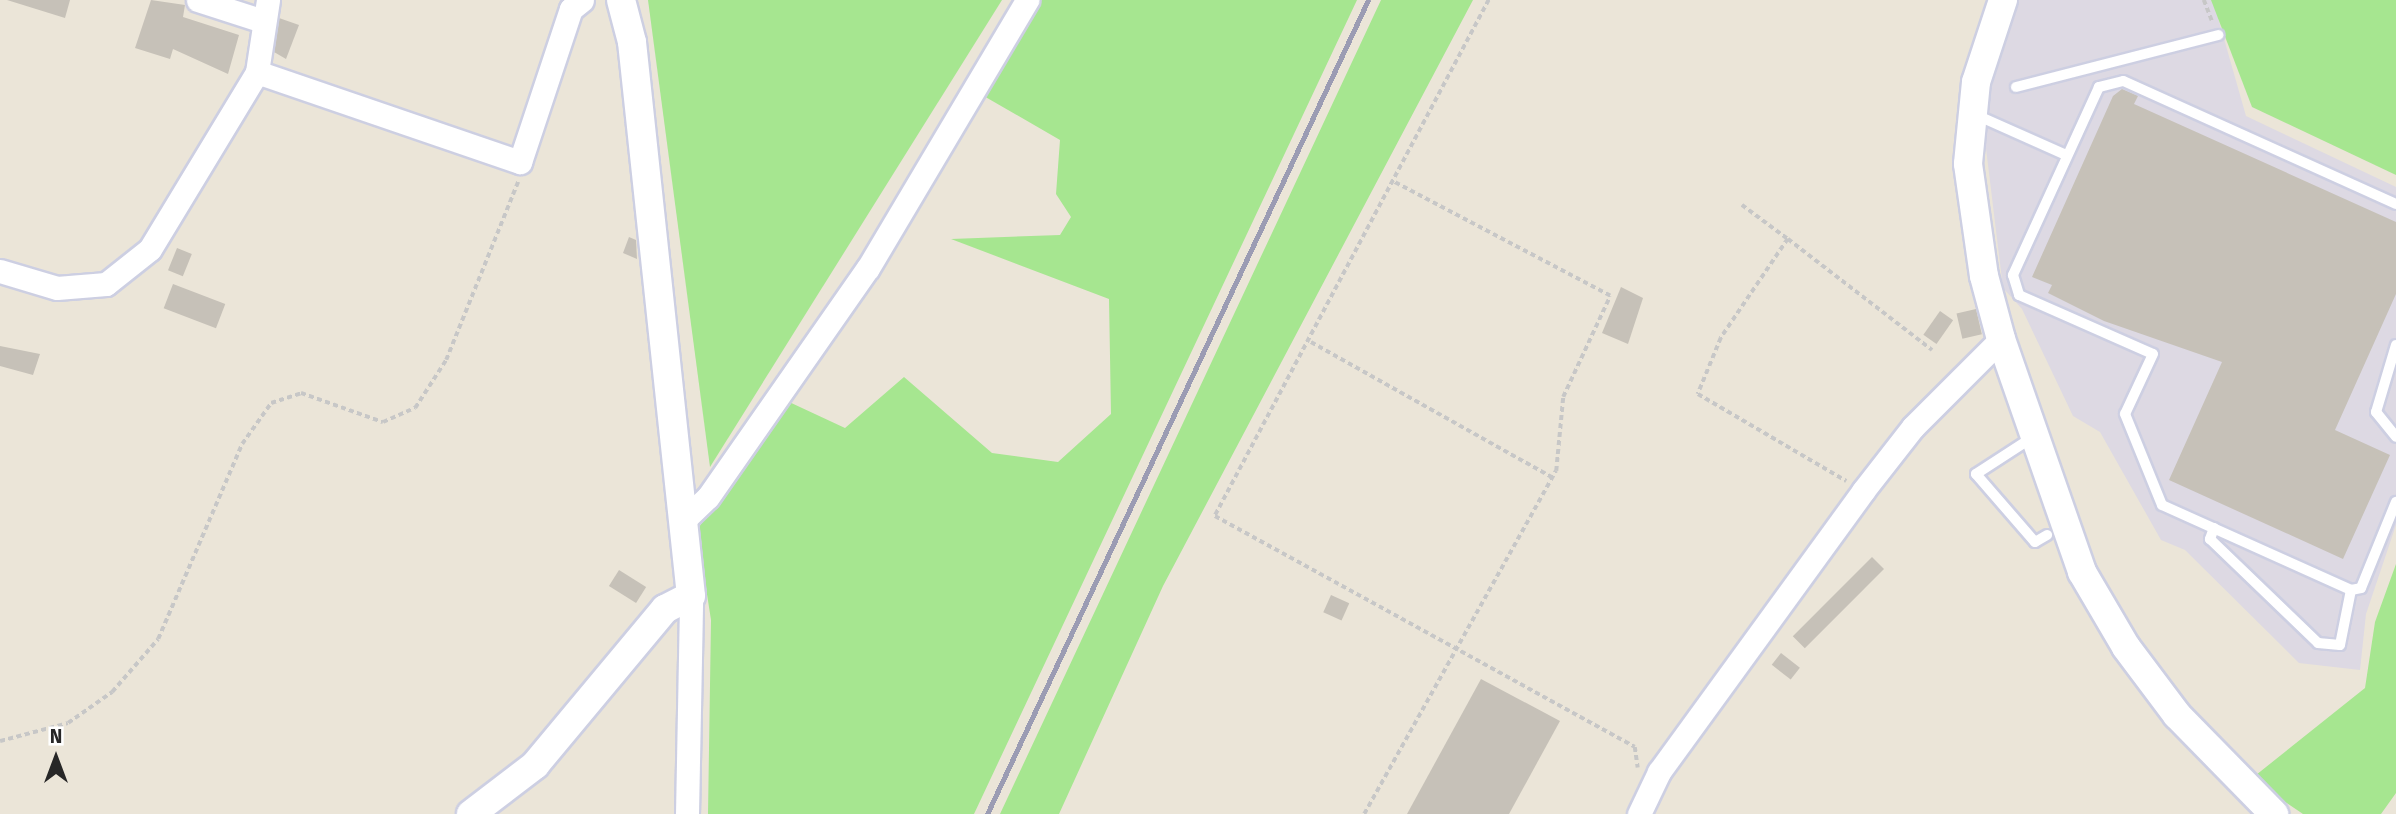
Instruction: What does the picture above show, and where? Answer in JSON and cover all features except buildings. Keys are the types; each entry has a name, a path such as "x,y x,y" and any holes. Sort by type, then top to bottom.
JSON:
{"street":[{"path":"0,271 57,288 106,284 150,250 257,72 264,10 198,0"},
{"path":"257,72 520,162 571,9 582,0"},
{"path":"621,0 632,42 686,518 691,596 687,814"},
{"path":"686,518 708,497 868,268 1027,0"},
{"path":"2003,0 1971,113 1968,164 1976,222 2001,339 2082,572 2126,647 2224,770 2274,814"},
{"path":"1639,814 1647,791 1863,491 1913,427 2001,339"},
{"path":"471,814 535,765 665,609 691,596"}],"lane":[{"path":"2016,88 2218,35"},
{"path":"2106,64 2111,84"},
{"path":"2396,204 2123,81 2099,87 2018,261 2014,287 2152,354 2125,414 2162,505 2351,590 2361,588 2396,502"},
{"path":"1971,113 2066,155"},
{"path":"2396,345 2376,412 2396,437"},
{"path":"2035,435 1976,474 2035,542 2048,535"},
{"path":"2214,528 2210,539 2318,643 2340,645 2351,590"}],"path":[{"path":"1489,0 1311,342 1215,516 1635,747 1647,791"},
{"path":"2204,0 2218,35"},
{"path":"0,741 68,723 112,692 158,639 242,444 271,402 301,393 383,422 415,408 446,360 517,187 520,162"},
{"path":"1364,814 1553,478 1563,397 1610,296 1394,182"},
{"path":"1742,205 1931,350"},
{"path":"1788,239 1721,338 1698,394 1863,491"},
{"path":"1311,342 1553,478"}],"shaded area":[{"path":"2018,0 2213,0 2246,116 2396,187 2396,525 2366,614 2360,670 2299,663 2185,550 2161,540 2100,432 2073,416 2022,309 2003,288 1984,132 1994,71"}],"green space":[{"path":"648,0 1002,0 710,467"},
{"path":"1040,0 1357,0 974,814 708,814 711,620 697,530 787,401 845,428 904,377 992,453 1058,462 1111,414 1109,299 951,239 1060,235 1071,217 1056,194 1060,140 982,95"},
{"path":"1381,0 1473,0 1163,586 1059,814 1000,814"},
{"path":"2211,0 2396,0 2396,175 2252,107"},
{"path":"2396,564 2396,793 2381,814 2303,814 2251,779 2365,688 2375,622"}],"railway":[{"path":"987,814 1368,0"}]}
